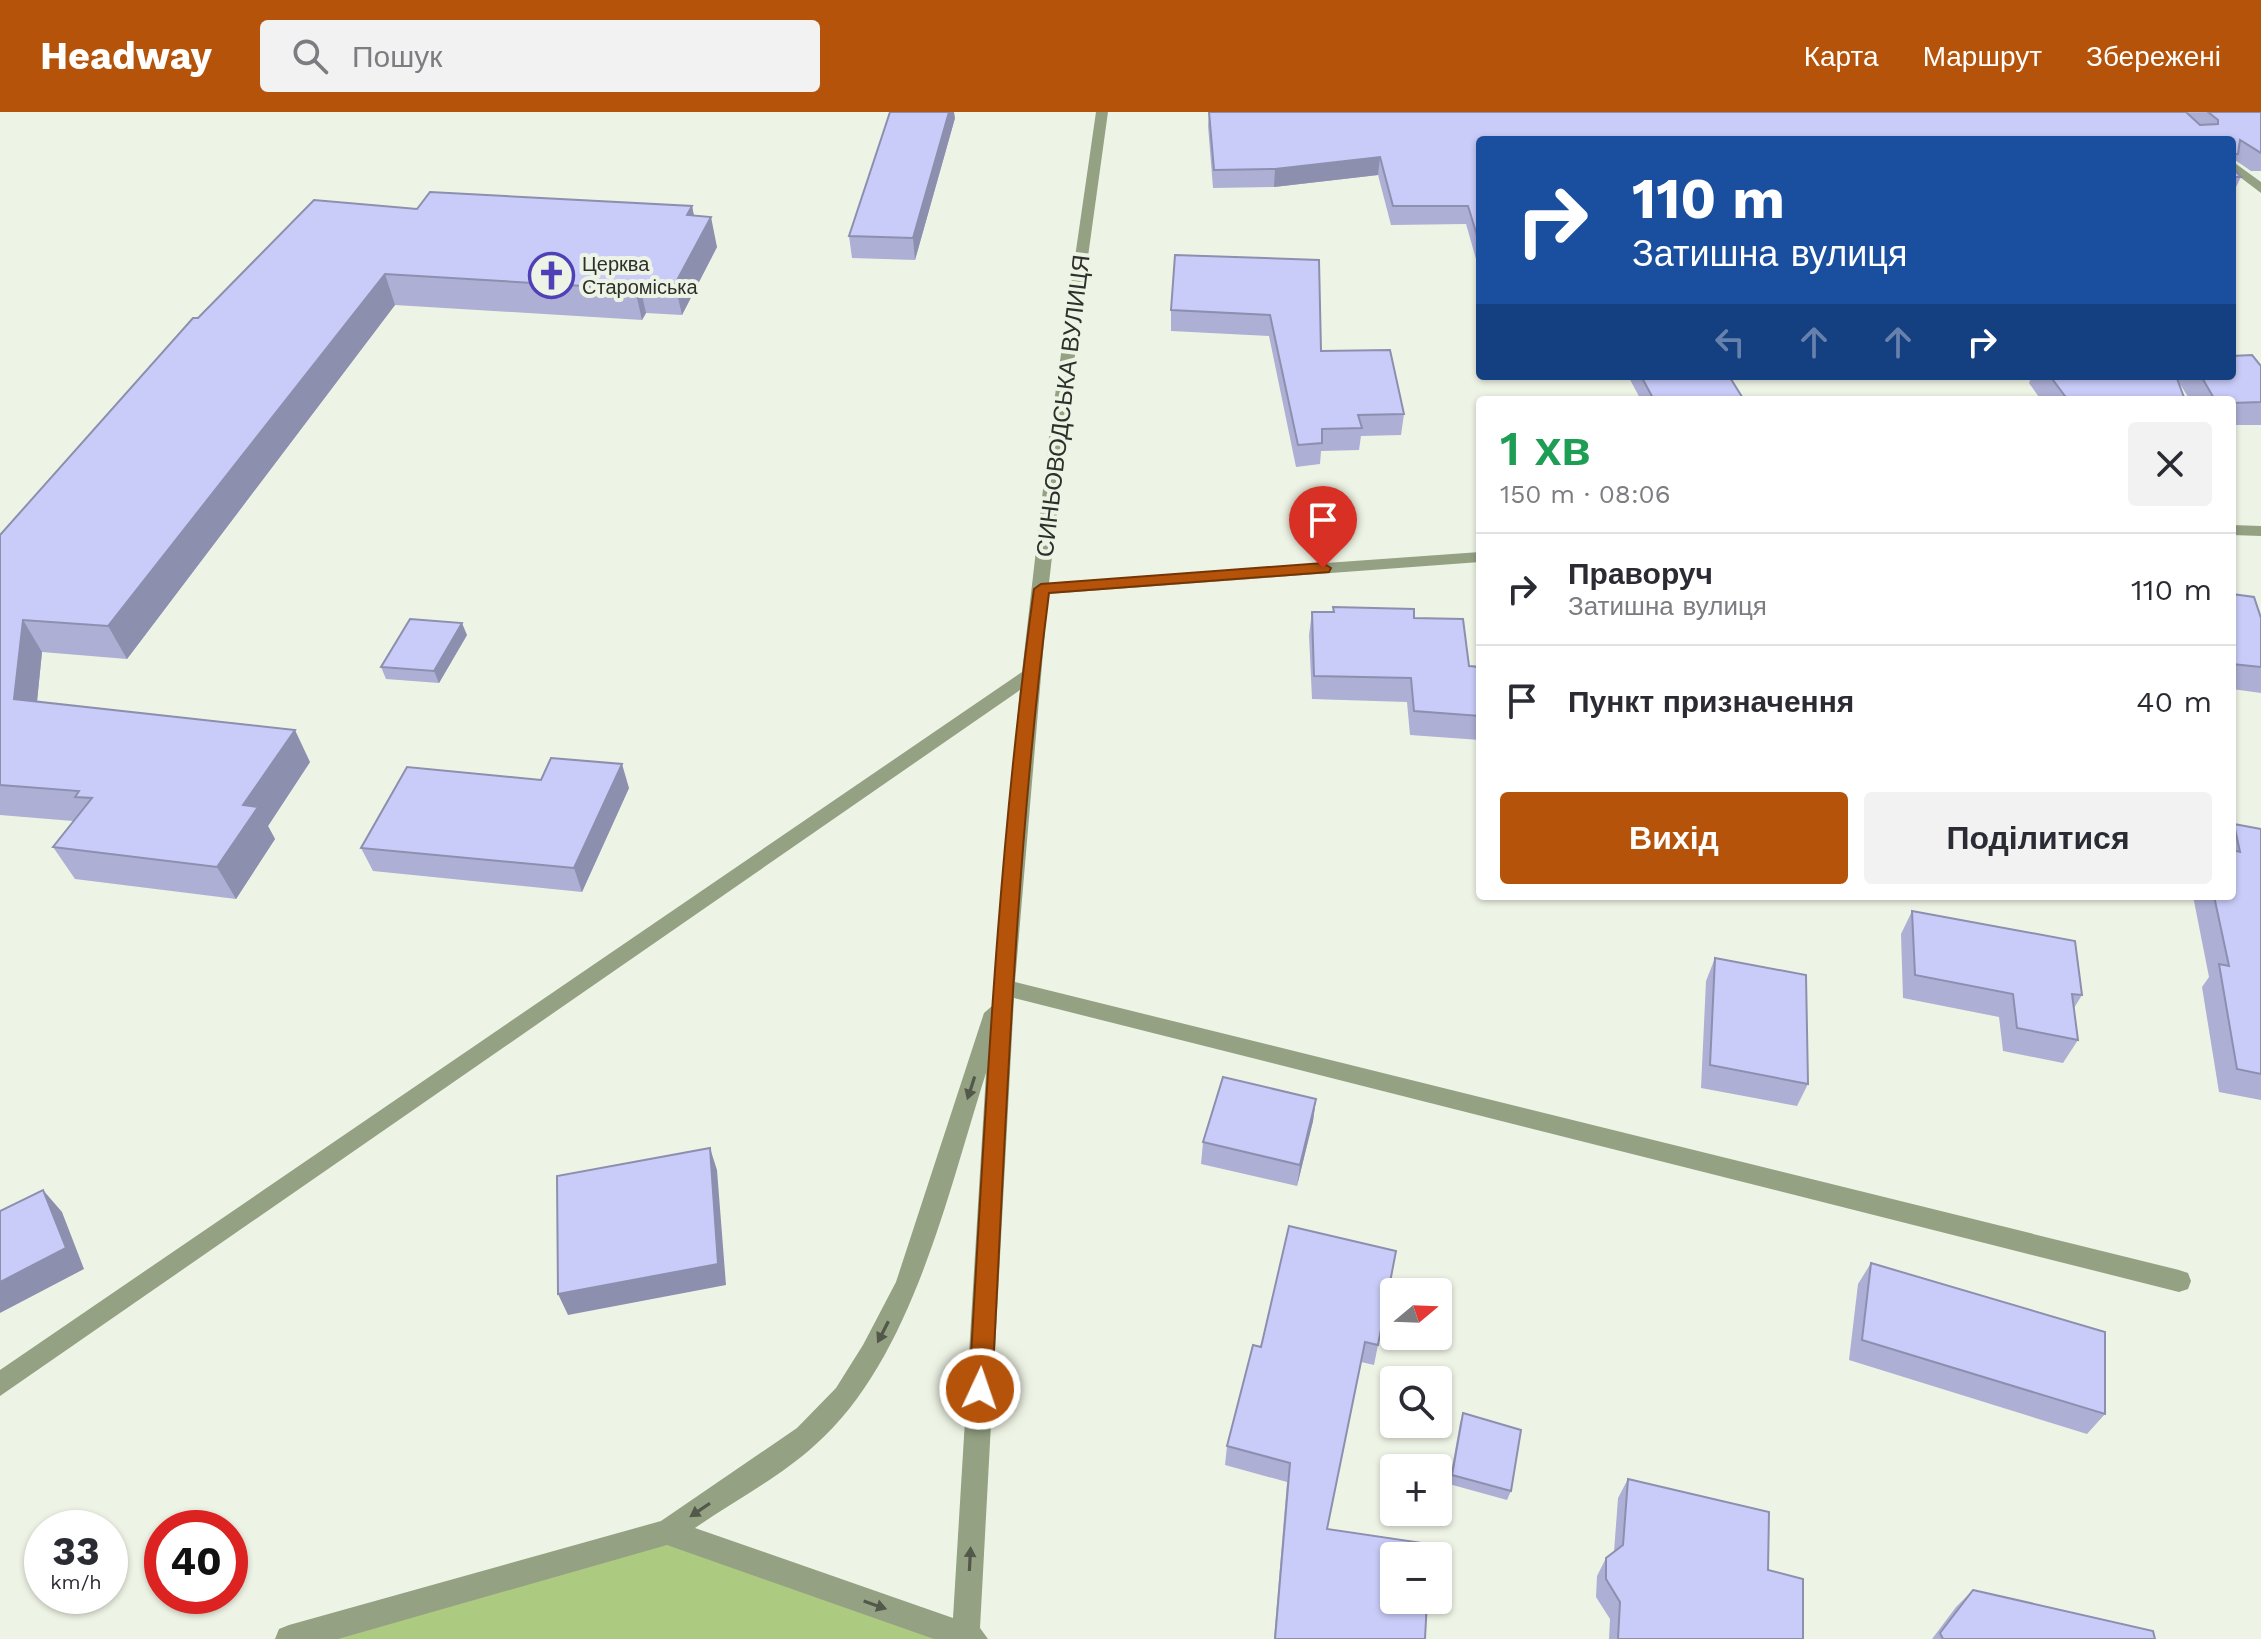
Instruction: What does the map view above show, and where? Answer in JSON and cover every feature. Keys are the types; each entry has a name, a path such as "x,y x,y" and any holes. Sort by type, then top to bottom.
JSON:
{"street":[{"name":"СИНЬОВОДСЬКА ВУЛИЦЯ","path":"667,1532 970,1638 1003,987 1030,675 1084,231 1102,112"},
{"path":"2236,168 2261,189"},
{"path":"2236,530 2261,531"},
{"path":"1041,589 1476,557"},
{"path":"0,1384 1030,675"},
{"name":"СИНЬОВОДСЬКА ВУЛИЦЯ","path":"667,1532 806,1437 845,1396 872,1353 907,1284 1003,987"},
{"path":"1003,987 2179,1281"},
{"path":"289,1639 667,1532"}],"green space":[{"path":"667,1532 974,1639 289,1639"}],"building":[{"path":"890,112 949,112 913,238 849,236"},
{"path":"1209,112 2186,112 2200,125 2218,124 2218,120 2208,112 2261,112 2261,153 2240,140 2238,154 2236,136 1476,136 1476,232 1468,206 1393,206 1380,157 1275,169 1214,170"},
{"path":"430,192 692,206 687,215 711,217 675,284 639,282 635,289 385,274 108,626 23,620 14,699 295,730 243,805 258,807 217,867 53,847 92,798 75,797 79,791 0,785 0,535 193,318 198,318 314,200 417,209"},
{"path":"1175,255 1319,260 1321,351 1390,350 1404,414 1358,415 1362,428 1322,429 1322,443 1298,445 1270,315 1171,310"},
{"path":"2252,355 2261,366 2261,402 2236,403 2236,396 2213,396 2203,380 2236,380 2236,356"},
{"path":"1643,380 1732,380 1742,396 1652,396"},
{"path":"2053,380 2178,380 2184,396 2065,396"},
{"path":"2236,595 2254,597 2261,618 2261,667 2236,664"},
{"path":"1333,607 1414,609 1414,618 1463,619 1469,666 1476,667 1476,716 1414,711 1411,678 1314,676 1312,612 1334,612"},
{"path":"410,619 462,623 434,671 381,667"},
{"path":"551,758 622,764 574,868 361,848 407,767 541,780"},
{"path":"2236,824 2261,829 2261,1074 2237,1069 2219,964 2229,966 2215,900 2236,900 2236,851 2240,852"},
{"path":"1912,911 2075,941 2082,995 2072,994 2078,1040 2017,1028 2013,994 1915,975"},
{"path":"1715,958 1806,975 1808,1084 1710,1065"},
{"path":"1223,1077 1316,1099 1300,1165 1203,1142"},
{"path":"710,1148 718,1264 558,1294 557,1176"},
{"path":"43,1190 66,1248 0,1282 0,1211"},
{"path":"1289,1226 1396,1251 1391,1278 1380,1278 1378,1345 1365,1342 1327,1529 1415,1542 1380,1542 1380,1614 1426,1614 1425,1639 1275,1639 1290,1463 1227,1446 1253,1345 1261,1347"},
{"path":"1871,1263 2105,1332 2105,1414 1862,1340"},
{"path":"1463,1413 1521,1430 1511,1491 1452,1475"},
{"path":"1628,1479 1769,1512 1768,1570 1803,1579 1803,1639 1618,1639 1620,1602 1606,1579 1606,1558 1623,1545"},
{"path":"1973,1590 2153,1631 2155,1639 1943,1639 1940,1633"}],"place":[{"name":"Церква Староміська","path":"551,275"}],"route":[{"path":"980,1389 1003,987 1030,675 1041,589 1323,568"}]}
